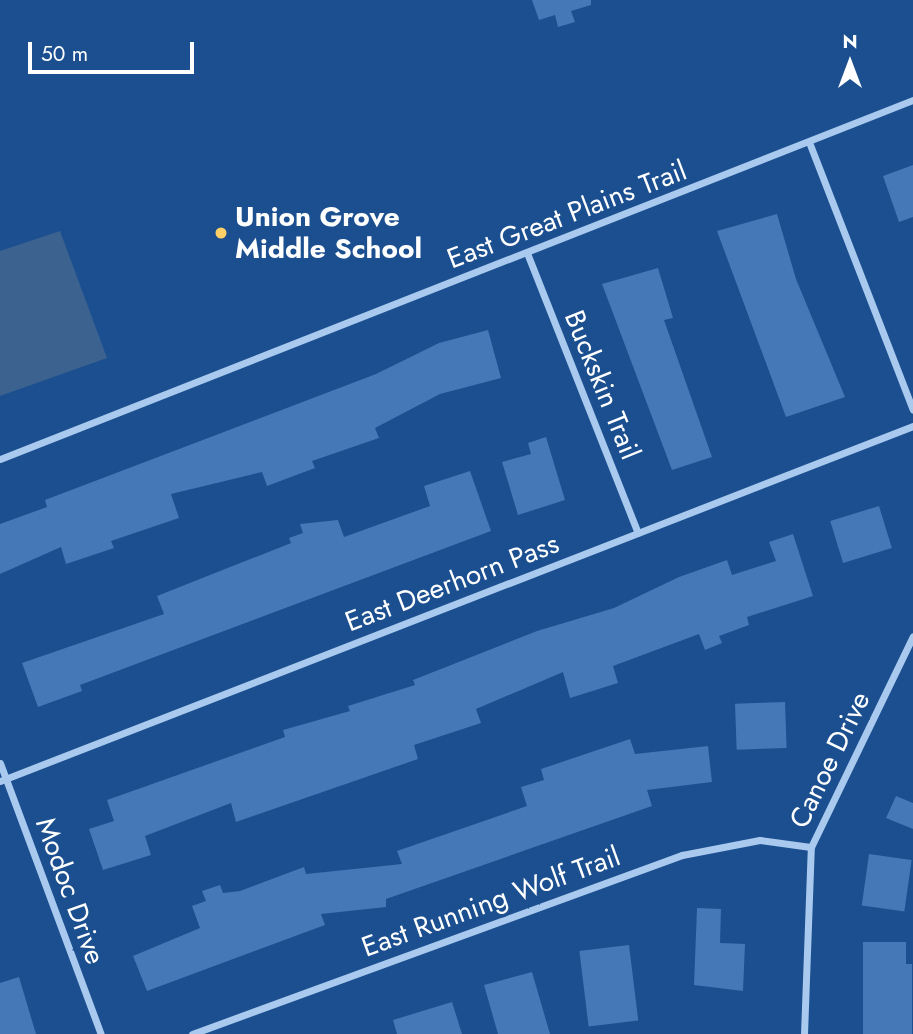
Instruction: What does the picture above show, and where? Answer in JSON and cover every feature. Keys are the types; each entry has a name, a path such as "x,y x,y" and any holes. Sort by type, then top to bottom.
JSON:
{"street":[{"name":"East Great Plains Trail","path":"0,459 913,100"},
{"path":"809,142 913,411"},
{"name":"Buckskin Trail","path":"527,253 638,533"},
{"name":"East Deerhorn Pass","path":"3,780 913,426"},
{"name":"Canoe Drive","path":"804,1034 811,847 913,636"},
{"name":"Modoc Drive","path":"0,763 3,780 101,1034"},
{"name":"East Running Wolf Trail","path":"192,1034 682,855 760,840 811,847"}],"water":[{"path":"60,231 107,358 0,396 0,251"}],"building":[{"path":"532,0 591,0 591,5 571,11 575,22 558,27 555,15 539,20"},
{"path":"913,165 913,217 899,222 883,176"},
{"path":"777,214 796,279 845,397 786,417 717,231"},
{"path":"658,268 673,318 664,320 712,457 672,470 602,284"},
{"path":"488,330 501,378 440,394 375,428 379,438 312,461 315,468 267,486 262,472 171,494 179,518 111,541 114,548 66,564 61,547 0,574 0,524 47,507 45,500 376,374 439,343"},
{"path":"546,437 565,500 518,515 502,462 531,454 528,443"},
{"path":"470,471 491,531 80,685 82,691 38,707 22,663 164,614 157,596 291,543 289,538 303,533 300,524 338,520 344,537 430,506 424,486"},
{"path":"879,506 892,548 843,563 830,521"},
{"path":"793,534 813,596 747,617 749,625 719,636 722,643 705,650 699,634 613,666 618,683 570,698 563,672 476,709 481,723 414,745 418,759 236,822 231,803 145,836 151,855 103,870 89,829 114,821 107,800 285,737 283,730 350,711 348,706 415,685 413,680 537,631 614,608 679,577 727,560 732,575 776,561 769,542"},
{"path":"785,702 787,748 737,750 735,704"},
{"path":"630,739 635,754 708,746 712,782 647,790 652,806 386,899 386,907 321,914 325,925 147,991 133,956 200,928 192,906 206,901 202,891 220,885 223,893 240,891 304,867 306,874 402,864 397,851 527,806 521,787 544,780 541,769"},
{"path":"896,796 913,803 913,829 886,818"},
{"path":"869,854 912,860 904,911 862,905"},
{"path":"697,908 721,909 720,943 745,944 743,991 694,985"},
{"path":"863,942 906,942 906,964 912,964 912,1034 863,1034"},
{"path":"629,945 638,1020 589,1027 579,951"},
{"path":"532,972 550,1034 498,1034 484,985"},
{"path":"19,977 36,1034 0,1034 0,983"},
{"path":"452,1002 462,1034 397,1034 393,1020"}],"place":[{"name":"Union Grove Middle School","path":"221,233"}]}
